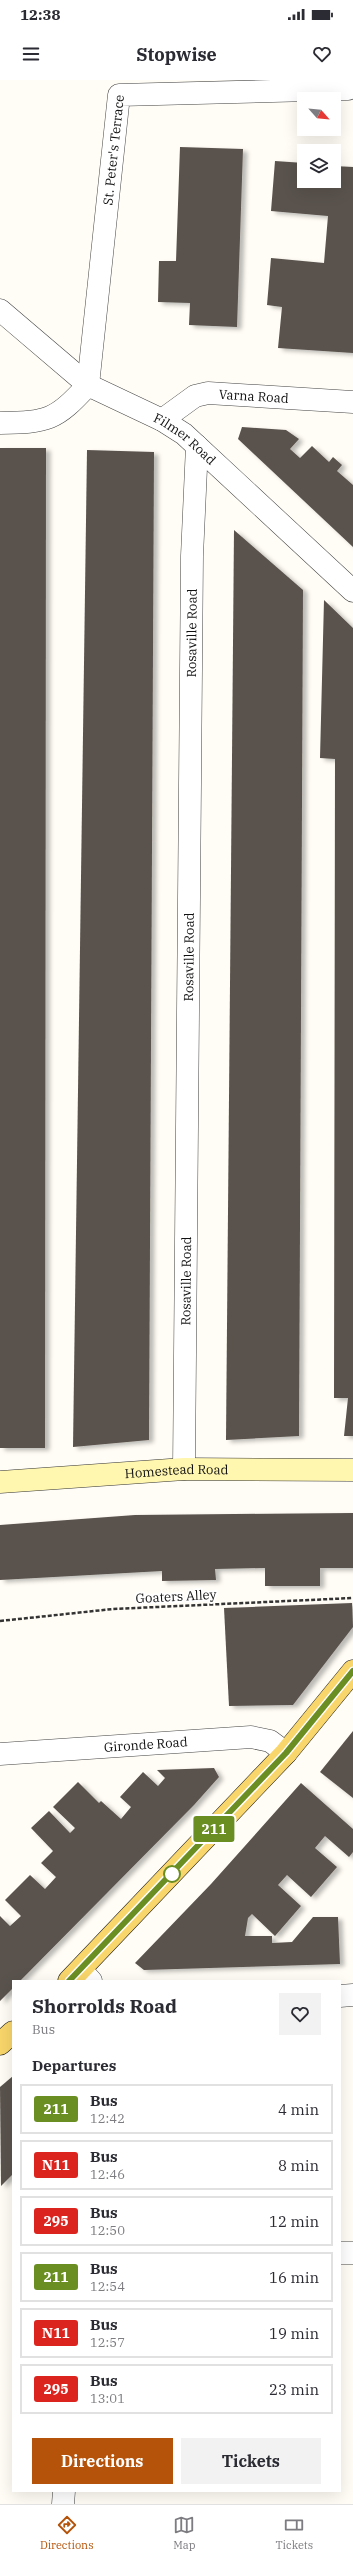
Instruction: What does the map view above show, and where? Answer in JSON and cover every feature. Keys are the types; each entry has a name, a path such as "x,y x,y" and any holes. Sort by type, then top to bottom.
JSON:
{"main road":[{"path":"80,1977 286,1753 353,1671"},
{"path":"0,2044 12,2033"}],"street":[{"name":"St. Peter's Terrace","path":"88,385 119,95 348,85"},
{"name":"Filmer Road","path":"0,310 88,385 162,420 197,446 353,591"},
{"path":"0,423 40,422 66,408 88,385"},
{"name":"Varna Road","path":"162,420 195,396 208,393 353,402"},
{"name":"Rosaville Road","path":"184,1468 191,572 197,446"},
{"name":"Homestead Road","path":"0,1482 184,1468 353,1470"},
{"name":"Gironde Road","path":"0,1754 251,1737 270,1741 286,1753"},
{"path":"341,1996 353,1995"},
{"path":"341,2253 353,2252"},
{"path":"63,2504 64,2492"}],"path":[{"name":"Goaters Alley","path":"0,1620 113,1609 353,1598"}],"building":[{"path":"180,147 243,149 237,327 189,325 190,303 158,302 159,261 176,261"},
{"path":"275,161 297,163 297,188 341,188 341,166 353,167 353,353 278,348 282,307 267,305 271,258 324,263 328,216 271,211"},
{"path":"242,427 286,430 299,439 290,449 300,458 312,446 329,462 333,457 342,465 337,471 353,485 353,547 238,439"},
{"path":"0,448 46,448 45,1448 0,1448"},
{"path":"87,450 154,452 149,1440 73,1447"},
{"path":"234,530 303,590 299,1436 226,1440"},
{"path":"324,600 353,628 353,1436 344,1436 348,1398 334,1398 335,759 320,758"},
{"path":"353,1513 353,1568 320,1568 320,1586 265,1586 265,1568 215,1569 216,1580 162,1581 162,1571 0,1580 0,1525 135,1515"},
{"path":"352,1603 353,1627 293,1705 229,1706 224,1608"},
{"path":"353,1731 353,1798 320,1772"},
{"path":"214,1768 219,1777 194,1805 21,1980 12,1980 12,1989 0,2001 0,1916 10,1926 21,1916 5,1900 30,1875 45,1889 56,1877 41,1863 53,1851 31,1828 49,1811 70,1833 75,1828 53,1807 78,1782 99,1803 101,1801 121,1819 131,1807 120,1797 143,1772 158,1786 165,1778 157,1770"},
{"path":"301,1783 353,1829 353,1852 349,1857 325,1836 315,1848 337,1867 311,1897 287,1875 278,1885 301,1906 275,1936 252,1914 248,1918 245,1936 272,1936 272,1943 292,1942 313,1917 338,1917 340,1964 144,1970 135,1963 211,1884"},
{"path":"12,2077 12,2175 1,2186 0,2087"}],"bus line":[{"name":"211","path":"70,1980 286,1753 353,1671"}]}
